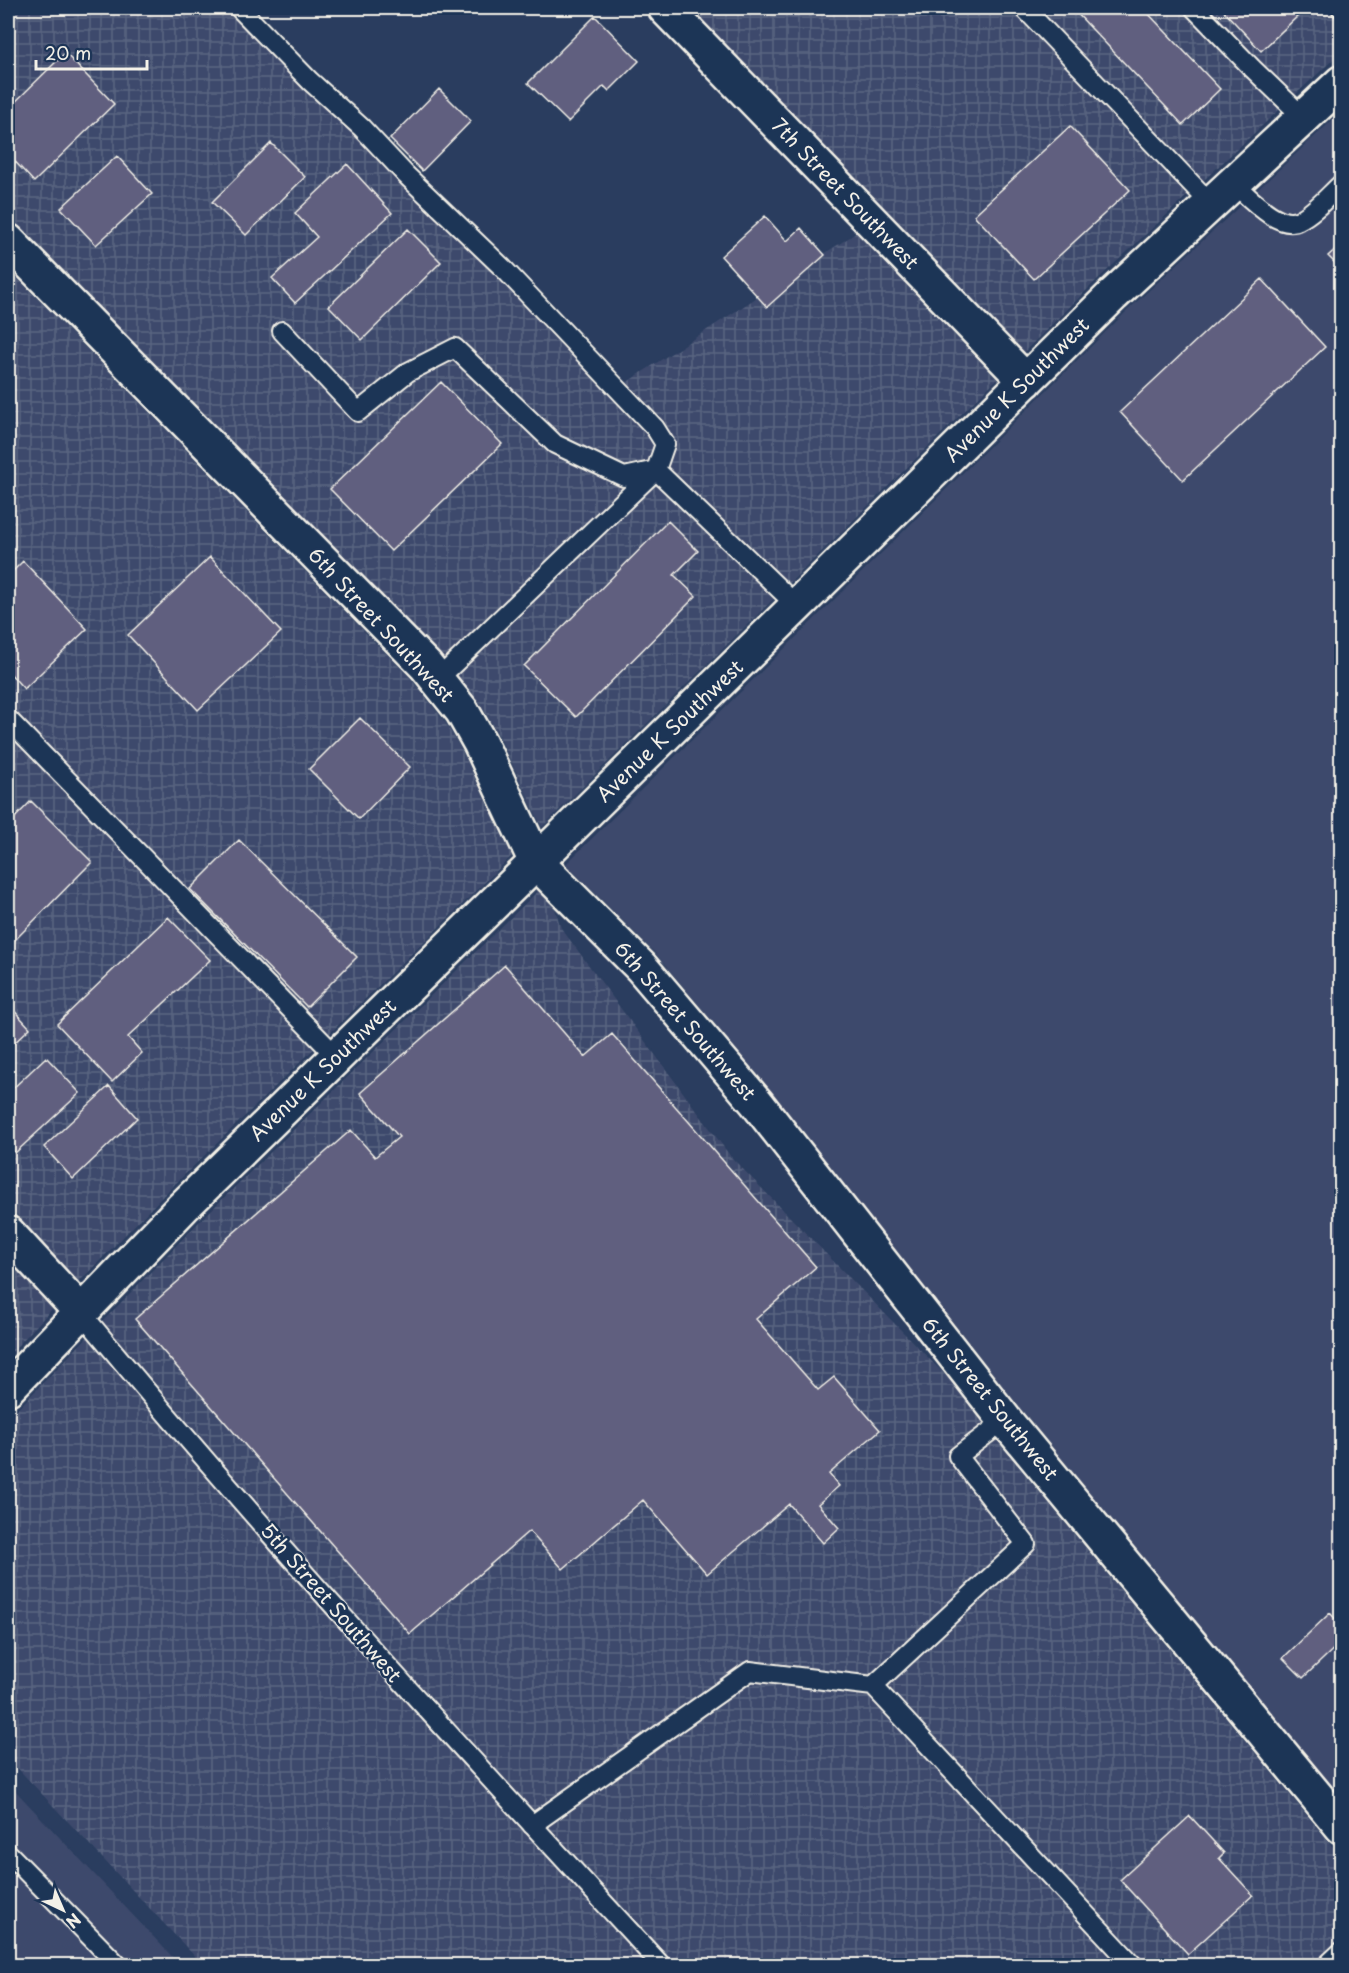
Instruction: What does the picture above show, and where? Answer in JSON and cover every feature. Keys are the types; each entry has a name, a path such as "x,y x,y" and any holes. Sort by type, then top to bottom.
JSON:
{"street":[{"name":"7th Street Southwest","path":"665,8 1026,381"},
{"name":"Avenue K Southwest","path":"8,1388 183,1207 1113,294 1341,82"},
{"name":"6th Street Southwest","path":"8,242 426,666 462,711 480,743 536,862 641,967 756,1102 1005,1420 1341,1827"},
{"name":"5th Street Southwest","path":"8,1233 80,1311"}],"lane":[{"path":"239,8 310,81 363,128 406,175 503,268 656,428 665,444 656,470 437,680"},
{"path":"1024,8 1222,193 1282,222 1290,223 1299,221 1308,214 1341,183"},
{"path":"1194,8 1304,118"},
{"path":"282,330 358,412 408,372 455,348 555,444 624,477 656,470"},
{"path":"656,470 797,606"},
{"path":"8,718 337,1057"},
{"name":"5th Street Southwest","path":"80,1311 150,1397 387,1667 662,1965"},
{"path":"873,1686 1026,1544 958,1456 1005,1420"},
{"path":"532,1825 750,1671 873,1686 1134,1965"},
{"path":"8,1853 118,1965"},
{"path":"1326,1965 1341,1951"}],"shaded area":[{"path":"8,8 241,8 615,390 856,233 997,379 542,827 499,736 480,703 441,655 8,214"},
{"path":"691,8 1341,8 1341,52 1098,279 1024,352"},
{"path":"1341,112 1341,1797 1020,1408 771,1091 656,954 566,864 1128,310"},
{"path":"8,269 411,679 445,722 462,751 512,856 168,1191 79,1282 8,1205"},
{"path":"538,891 555,909 561,928 731,1157 950,1380 989,1431 1341,1857 1341,1965 203,1965 8,1758 8,1419 199,1222"},
{"path":"8,1261 52,1309 8,1356"},
{"path":"8,1783 180,1965 8,1965"}],"building":[{"path":"1072,8 1143,8 1220,89 1183,125"},
{"path":"1221,8 1293,8 1300,14 1261,51"},
{"path":"595,16 639,61 609,91 604,86 568,122 528,83"},
{"path":"65,53 114,104 34,182 8,154 8,109"},
{"path":"439,89 471,121 422,171 390,139"},
{"path":"1070,126 1130,190 1034,279 974,215"},
{"path":"271,143 305,177 246,235 212,202"},
{"path":"117,156 152,194 96,245 61,208"},
{"path":"347,164 392,213 295,303 272,278 317,237 295,213"},
{"path":"765,216 787,241 801,228 825,255 767,307 721,256"},
{"path":"408,229 441,262 362,340 329,306"},
{"path":"1342,243 1342,270 1328,256"},
{"path":"1262,279 1325,347 1183,480 1120,412"},
{"path":"441,382 502,444 391,551 330,489"},
{"path":"668,521 698,551 674,575 696,596 576,717 524,666"},
{"path":"210,557 281,632 198,710 128,635"},
{"path":"23,561 87,629 24,689 8,671 8,576"},
{"path":"360,718 410,767 359,819 309,769"},
{"path":"31,801 92,862 11,944 8,941 8,825"},
{"path":"239,840 357,957 307,1007 190,889"},
{"path":"168,917 210,960 128,1037 142,1053 112,1082 57,1024"},
{"path":"505,965 585,1057 612,1034 816,1267 756,1319 818,1390 834,1377 880,1430 829,1474 839,1486 818,1504 839,1528 823,1543 789,1504 707,1574 643,1500 563,1569 529,1531 410,1634 135,1319 351,1130 375,1157 399,1137 360,1093"},
{"path":"8,1004 30,1028 8,1049"},
{"path":"46,1057 80,1093 15,1153 8,1145 8,1093"},
{"path":"109,1086 137,1118 73,1179 44,1147"},
{"path":"1330,1613 1342,1626 1342,1641 1303,1678 1283,1658"},
{"path":"1190,1816 1224,1853 1219,1858 1253,1895 1188,1954 1120,1880"}]}
